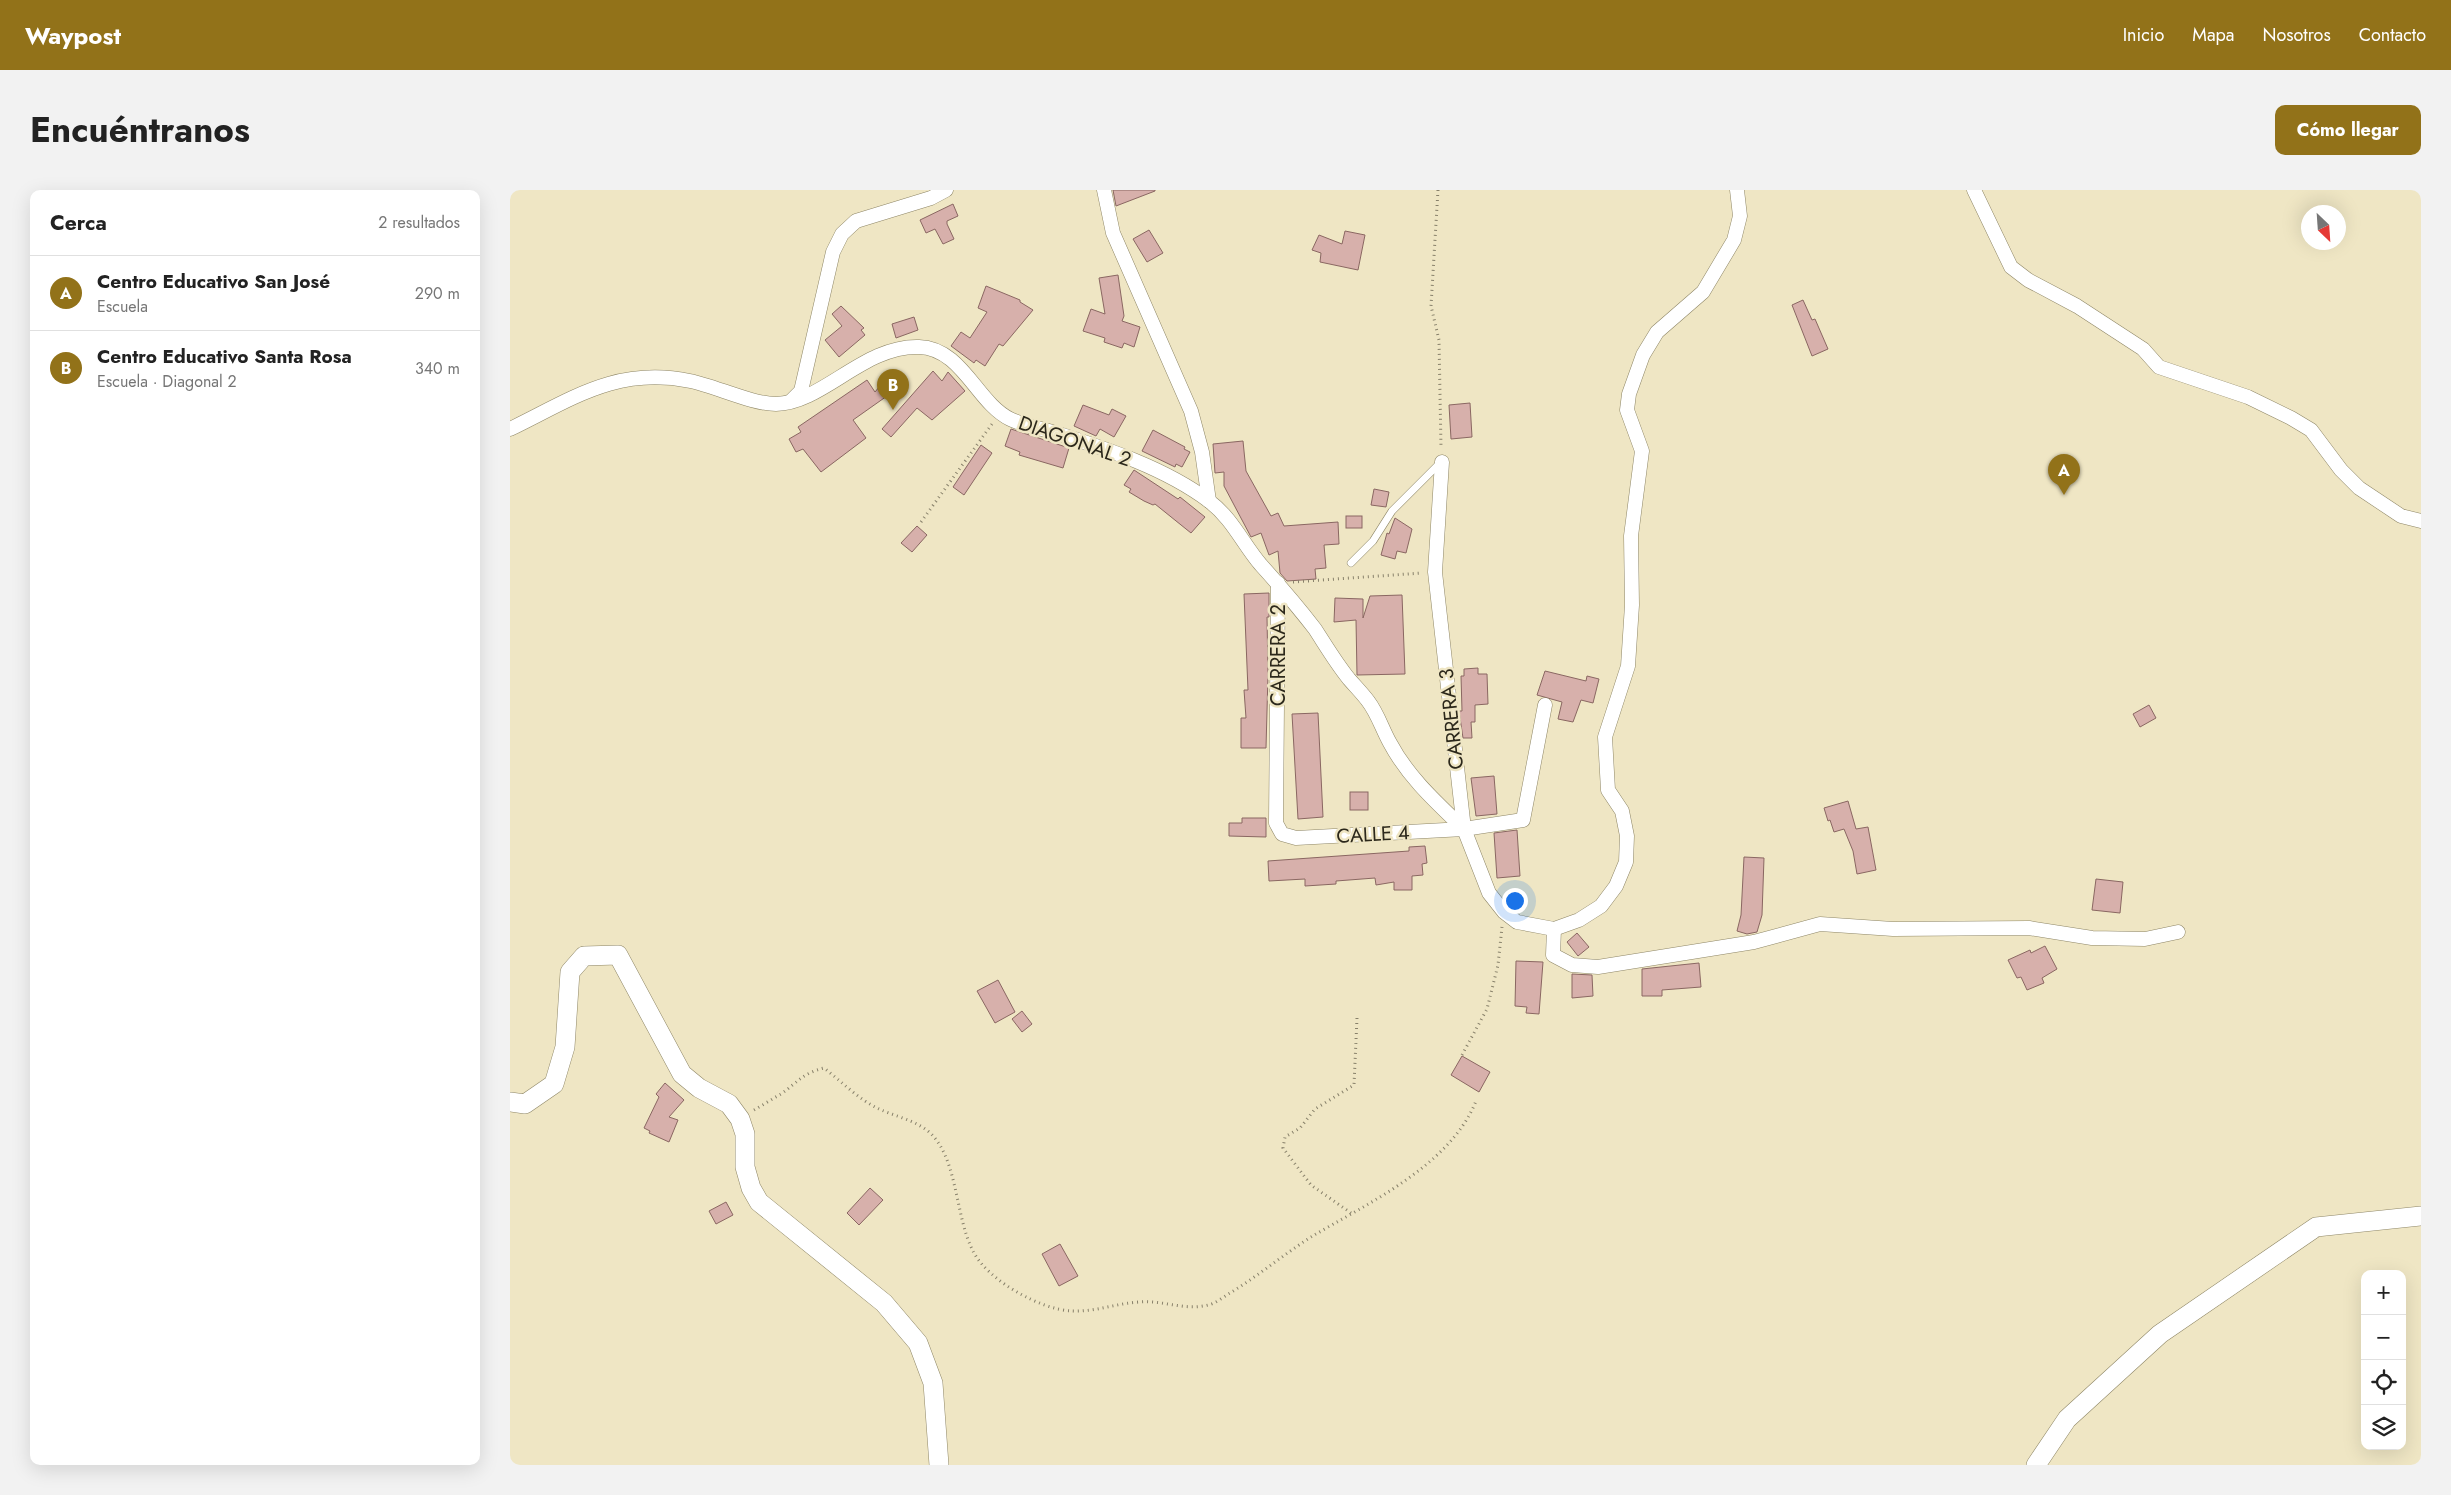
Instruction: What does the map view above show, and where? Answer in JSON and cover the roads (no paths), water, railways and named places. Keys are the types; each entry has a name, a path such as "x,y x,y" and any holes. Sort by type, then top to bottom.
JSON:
{"main road":[{"path":"510,1102 525,1104 554,1084 565,1047 570,972 584,956 618,955 682,1074 699,1088 729,1104 740,1119 745,1134 744,1167 751,1188 759,1202 884,1303 918,1343 932,1383 939,1465"},
{"path":"2036,1465 2067,1419 2160,1334 2316,1227 2421,1216"}],"street":[{"path":"510,429 593,388 635,377 659,376 687,380 762,402 777,404 792,401 801,391 833,252 842,234 856,221 931,198 946,190"},
{"path":"1104,190 1113,233 1191,411 1202,452 1209,501"},
{"path":"1737,190 1740,216 1734,240 1703,292 1656,332 1643,355 1629,394 1627,410 1642,451 1631,536 1632,605 1628,666 1606,737 1608,790 1622,812 1628,836 1626,862 1616,886 1600,906 1579,920 1554,929 1554,955 1572,965 1598,967 1754,942 1820,924 1893,929 2030,928 2092,938 2145,939 2178,932"},
{"path":"1974,190 2011,266 2028,280 2077,306 2143,349 2159,367 2248,397 2311,430 2341,470 2359,488 2401,516 2421,521"},
{"name":"DIAGONAL 2","path":"792,401 821,388 874,357 899,349 921,346 941,354 965,372 1008,418 1059,434 1142,465 1209,501"},
{"name":"CARRERA 3","path":"1442,462 1435,572 1464,829 1489,893 1504,912 1517,922 1554,929"},
{"name":"CARRERA 2","path":"1209,501 1233,524 1260,563 1278,582 1276,823 1282,834"},
{"path":"1278,582 1350,680 1368,700 1381,720 1390,743 1408,770 1427,794 1464,829"},
{"name":"CALLE 4","path":"1282,834 1296,838 1464,829 1523,820 1545,704"}],"lane":[{"path":"1351,563 1373,542 1392,511 1442,462"}],"place":[{"name":"Centro Educativo Santa Rosa","path":"893,410"},
{"name":"Centro Educativo San José","path":"2064,495"}]}
